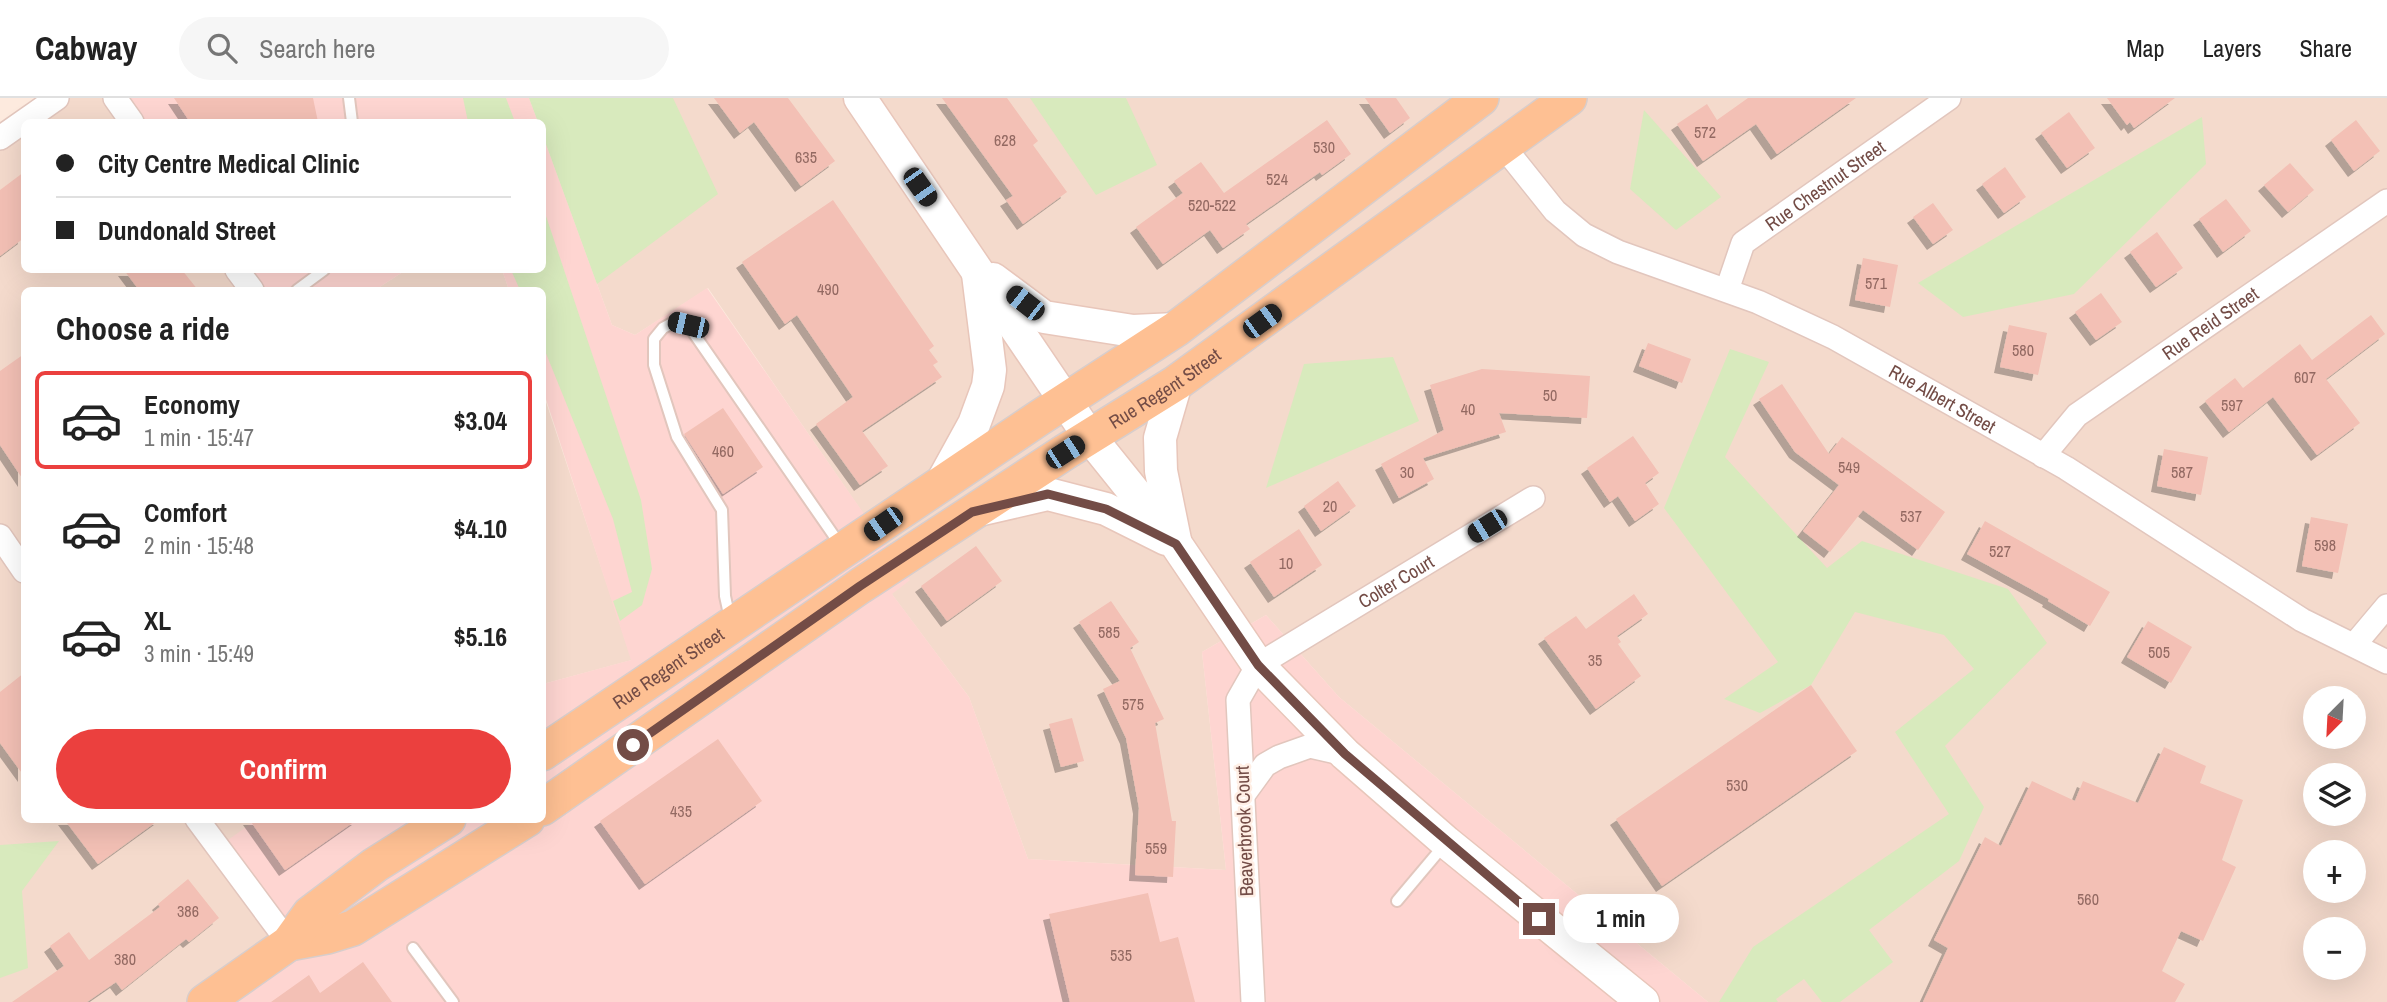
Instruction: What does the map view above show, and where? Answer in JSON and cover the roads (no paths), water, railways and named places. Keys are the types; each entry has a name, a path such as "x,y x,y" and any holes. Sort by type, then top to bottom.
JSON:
{"main road":[{"name":"Rue Regent Street","path":"546,805 860,586 1089,436 1176,383 1569,98"},
{"name":"Rue Regent Street","path":"546,750 1176,329 1475,100"},
{"path":"205,1002 289,943 310,914 375,865 443,823"},
{"path":"289,943 353,928 506,825"}],"street":[{"path":"27,119 57,98"},
{"path":"116,98 130,119"},
{"path":"860,98 1089,436 1176,544 1258,665 1345,754 1446,842 1643,1002"},
{"name":"Rue Chestnut Street","path":"1727,290 1743,243 1950,98"},
{"path":"0,138 21,123"},
{"name":"Rue Albert Street","path":"1503,146 1555,211 1584,236 1618,252 1727,290 1833,337 2066,468 2302,620 2387,662"},
{"name":"Rue Reid Street","path":"2043,456 2077,415 2387,201"},
{"path":"977,269 1044,317 1133,331 1176,329"},
{"path":"941,484 974,424 988,386 990,370 977,269"},
{"path":"1176,383 1160,438 1161,471 1176,544"},
{"path":"972,512 1048,494 1106,509 1176,544"},
{"name":"Colter Court","path":"1258,665 1533,498"},
{"path":"0,536 21,567"},
{"path":"2355,644 2387,606"},
{"name":"Beaverbrook Court","path":"1253,1002 1238,700 1258,665"},
{"path":"1244,794 1265,765 1279,757 1310,746 1345,754"},
{"path":"200,823 289,943"}],"lane":[{"path":"349,98 352,119"},
{"path":"301,287 320,273"},
{"path":"732,626 726,596 722,510 677,437 654,365 654,339 663,328 674,322 688,325 844,551"},
{"path":"1397,901 1446,842"},
{"path":"413,948 453,1002"}]}
